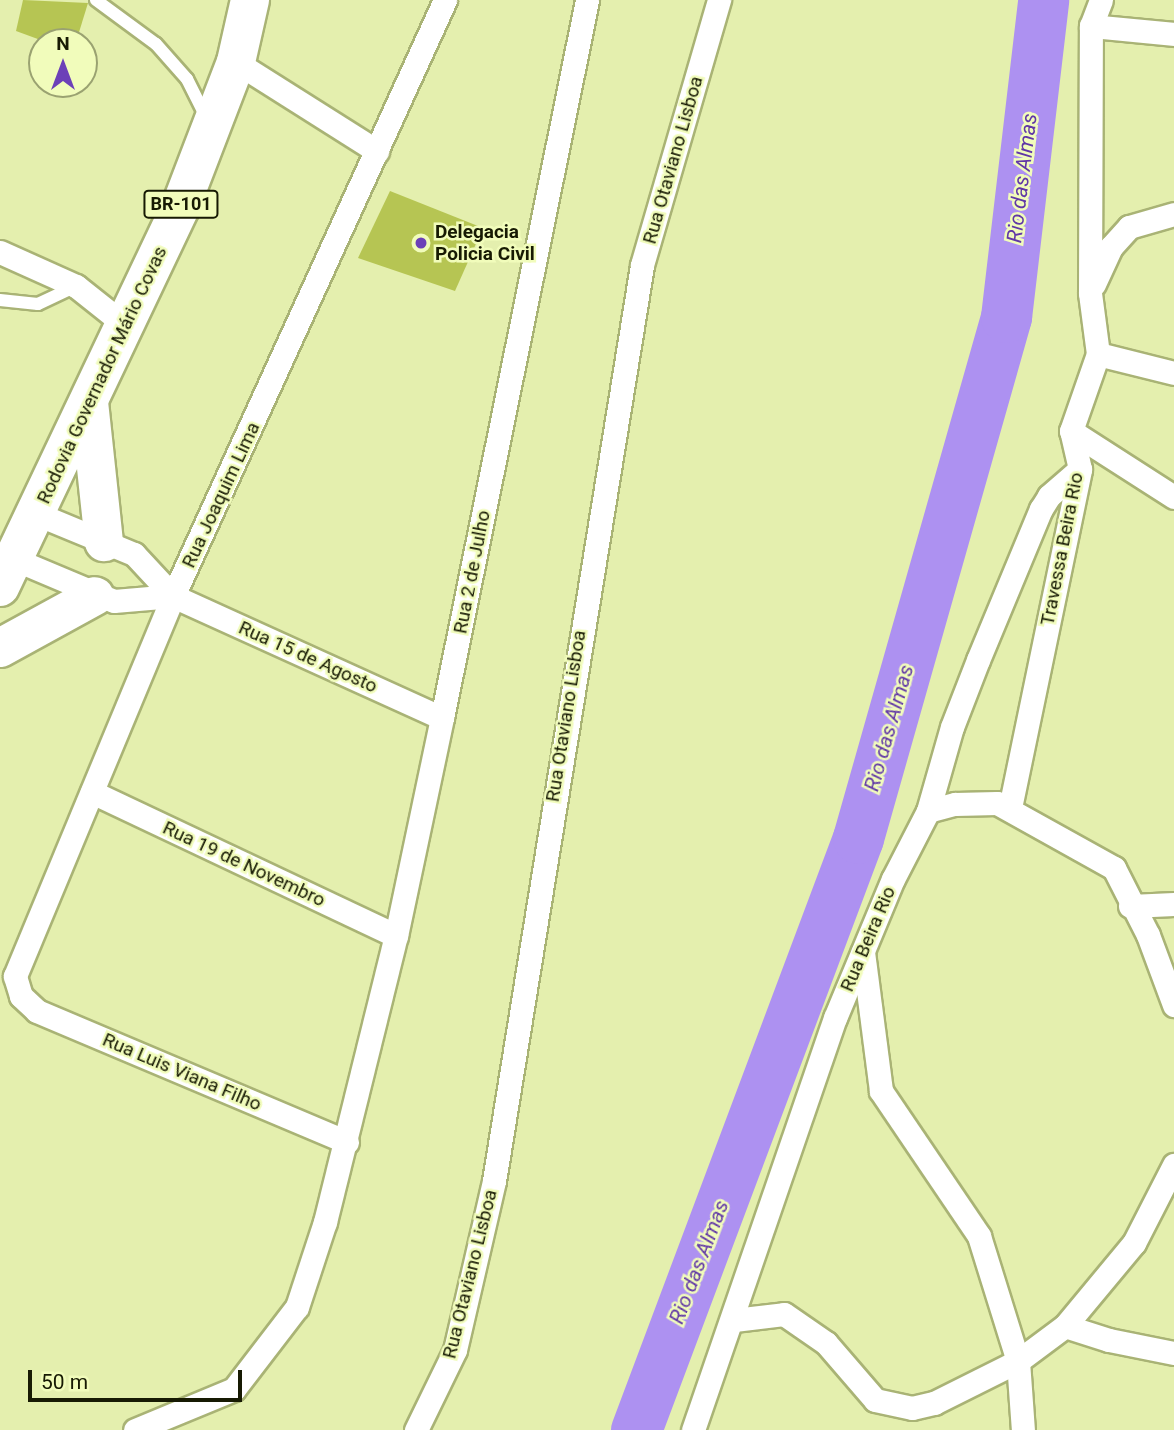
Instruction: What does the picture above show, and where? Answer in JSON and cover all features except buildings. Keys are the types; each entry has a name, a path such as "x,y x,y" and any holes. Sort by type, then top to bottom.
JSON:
{"highway":[{"name":"Rodovia Governador Mário Covas","path":"7,573 180,208 236,62 250,0"},
{"path":"89,400 104,542"},
{"path":"0,648 95,596"}],"street":[{"name":"Rua Joaquim Lima","path":"21,996 15,976 173,596 445,0"},
{"name":"Rua 2 de Julho","path":"135,1430 234,1389 298,1307 347,1142 396,936 587,0"},
{"name":"Rua Otaviano Lisboa","path":"416,1430 455,1350 494,1181 642,265 719,0"},
{"path":"1101,0 1091,26 1090,293 1098,354 1071,430 1174,497"},
{"path":"1091,26 1174,34"},
{"path":"236,62 377,150"},
{"path":"1090,293 1111,247 1129,227 1174,214"},
{"path":"0,252 76,286 124,324"},
{"path":"1098,354 1174,373"},
{"name":"Travessa Beira Rio","path":"1010,808 1080,469 1071,430"},
{"name":"Rua Beira Rio","path":"693,1430 734,1320 796,1123 863,952 928,811 952,727 1033,527 1049,496 1080,469"},
{"path":"37,514 141,559 173,596"},
{"path":"7,573 114,601 173,596"},
{"name":"Rua 15 de Agosto","path":"173,596 442,718"},
{"name":"Rua 19 de Novembro","path":"92,792 396,936"},
{"path":"928,811 976,802 1010,808 1114,868 1130,906 1148,935 1174,1005"},
{"path":"1130,906 1174,904"},
{"path":"863,952 881,1091 979,1236 1018,1361 1023,1430"},
{"name":"Rua Luis Viana Filho","path":"21,996 37,1011 347,1142"},
{"path":"734,1320 784,1314 826,1343 874,1400 911,1419 1018,1361 1065,1326 1134,1243 1174,1165"},
{"path":"1065,1326 1109,1340 1174,1353"}],"lane":[{"path":"96,0 156,44 187,79 212,127"},
{"path":"0,300 38,304 76,286"}],"waterway":[{"name":"Rio das Almas","path":"636,1430 858,838 1006,317 1043,0"}],"place":[{"name":"Delegacia Policia Civil","path":"421,243"}]}
